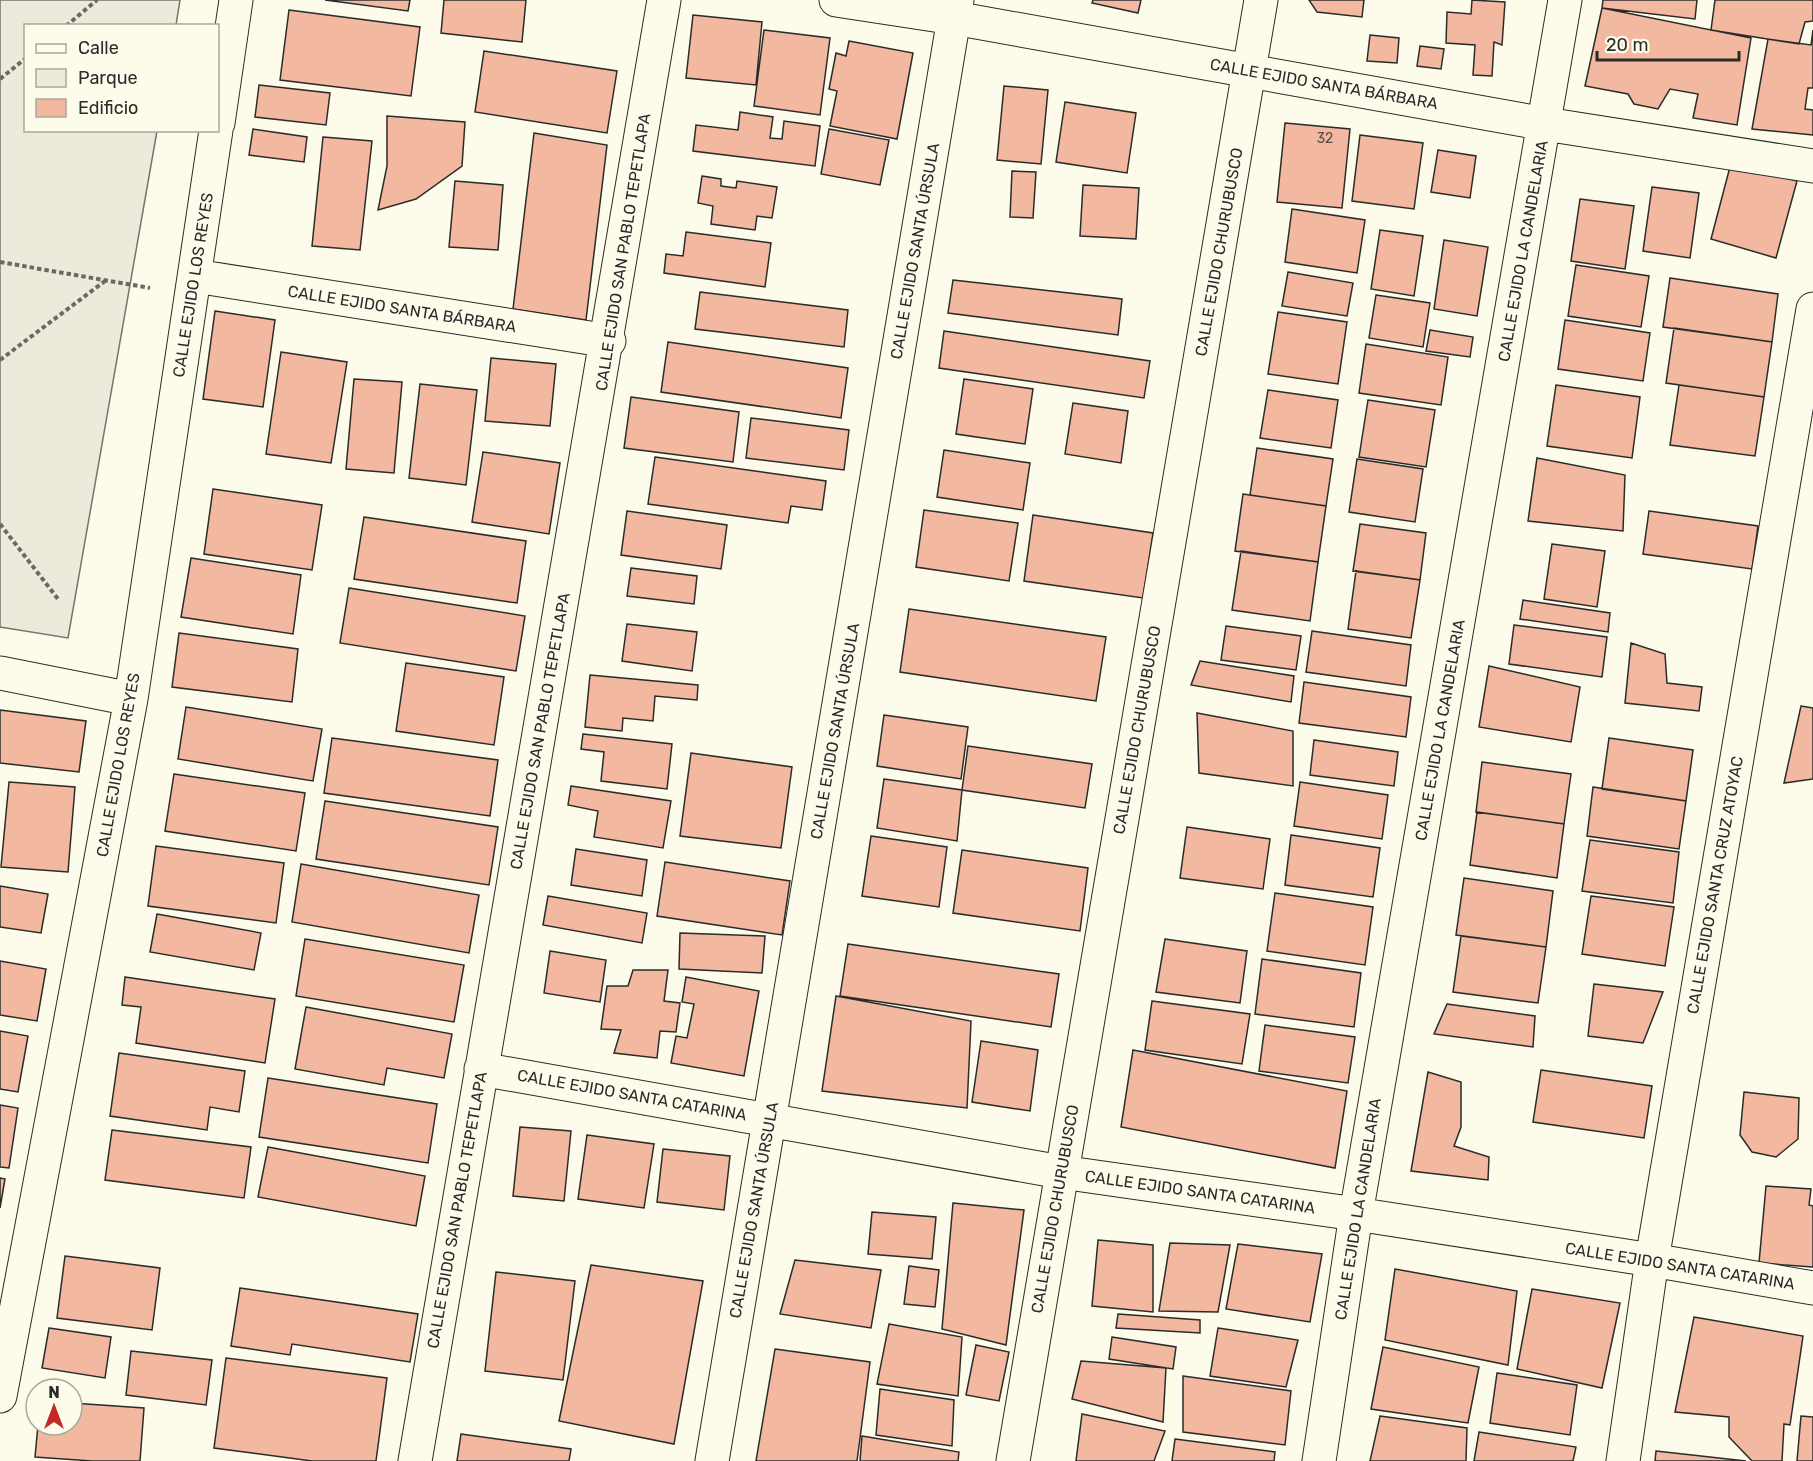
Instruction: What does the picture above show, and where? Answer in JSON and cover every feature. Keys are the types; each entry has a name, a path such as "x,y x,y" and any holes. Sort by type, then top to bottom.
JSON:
{"street":[{"path":"219,116 236,0"},
{"name":"CALLE EJIDO SAN PABLO TEPETLAPA","path":"415,1461 481,1068 609,341 664,0"},
{"name":"CALLE EJIDO SANTA BÁRBARA","path":"836,0 956,9 1250,71 1545,124 1813,166"},
{"name":"CALLE EJIDO CHURUBUSCO","path":"1013,1461 1262,0"},
{"name":"CALLE EJIDO LA CANDELARIA","path":"1319,1461 1356,1214 1565,0"},
{"name":"CALLE EJIDO SANTA ÚRSULA","path":"712,1461 956,9"},
{"name":"CALLE EJIDO LOS REYES","path":"0,1396 131,699 216,132"},
{"name":"CALLE EJIDO SANTA BÁRBARA","path":"193,285 609,341"},
{"name":"CALLE EJIDO SANTA CRUZ ATOYAC","path":"1623,1461 1652,1260 1813,309"},
{"path":"0,673 131,699"},
{"name":"CALLE EJIDO SANTA CATARINA","path":"481,1068 1061,1172 1356,1214 1652,1260 1813,1288"}],"path":[{"path":"68,24 97,0"},
{"path":"0,79 24,60"},
{"path":"0,262 105,281 193,285"},
{"path":"0,360 105,281"},
{"path":"0,524 58,599"}],"green space":[{"path":"0,0 180,0 176,24 24,24 24,132 157,132 68,638 0,627"}],"building":[{"path":"325,0 410,0 408,11"},
{"path":"444,0 526,0 522,42 441,33"},
{"path":"1093,0 1141,0 1138,13 1092,3"},
{"path":"1309,0 1364,0 1362,17 1317,12"},
{"path":"1472,0 1505,2 1502,45 1494,42 1492,76 1473,75 1475,45 1446,43 1447,12 1471,14"},
{"path":"1603,0 1697,0 1695,19 1602,8"},
{"path":"1715,0 1813,0 1813,21 1805,22 1799,44 1711,30"},
{"path":"1602,8 1751,38 1737,125 1693,118 1698,94 1670,89 1658,109 1634,104 1628,94 1585,86"},
{"path":"289,10 420,27 411,96 280,80"},
{"path":"693,15 762,22 756,85 686,78"},
{"path":"764,30 830,38 820,115 754,106"},
{"path":"1813,30 1813,88 1808,88 1805,109 1813,110 1813,135 1752,129 1768,39 1811,45"},
{"path":"1370,35 1399,38 1397,63 1367,61"},
{"path":"849,41 913,53 897,139 830,126 837,91 829,89 836,53 846,56"},
{"path":"1420,46 1444,49 1441,69 1417,66"},
{"path":"484,51 617,71 607,133 475,112"},
{"path":"259,85 330,93 326,125 255,117"},
{"path":"1004,86 1048,90 1041,164 997,160"},
{"path":"1065,102 1136,113 1127,173 1056,162"},
{"path":"740,112 773,117 770,138 782,139 784,121 820,126 815,166 693,151 696,125 738,130"},
{"path":"387,116 465,122 462,166 416,199 378,210 387,166"},
{"path":"1285,123 1350,129 1342,208 1277,202"},
{"path":"253,129 307,137 304,162 249,155"},
{"path":"829,129 889,140 880,185 821,174"},
{"path":"534,133 607,145 586,320 513,309"},
{"path":"1360,135 1423,143 1414,209 1352,201"},
{"path":"323,137 372,141 360,250 312,246"},
{"path":"1438,150 1476,156 1470,198 1431,192"},
{"path":"1731,163 1797,181 1776,258 1711,239"},
{"path":"1012,171 1036,172 1033,218 1010,217"},
{"path":"702,176 721,179 721,186 736,188 737,181 777,187 772,218 757,216 755,230 711,224 713,206 698,203"},
{"path":"455,181 503,185 498,250 449,247"},
{"path":"1083,185 1139,188 1136,239 1080,236"},
{"path":"1652,187 1699,193 1690,258 1643,251"},
{"path":"1580,199 1634,206 1625,269 1571,261"},
{"path":"1292,209 1365,220 1357,273 1285,262"},
{"path":"1380,230 1423,236 1414,296 1371,289"},
{"path":"686,232 771,243 765,287 664,273 666,254 683,256"},
{"path":"1444,240 1488,247 1477,316 1434,309"},
{"path":"1576,265 1649,276 1641,327 1568,316"},
{"path":"1288,272 1353,283 1347,316 1282,306"},
{"path":"1670,278 1778,294 1772,342 1663,327"},
{"path":"953,280 1122,299 1118,335 948,313"},
{"path":"700,292 848,310 844,347 695,329"},
{"path":"1376,295 1430,303 1423,347 1369,338"},
{"path":"215,311 275,320 263,407 203,399"},
{"path":"1278,312 1347,322 1338,384 1268,374"},
{"path":"1565,320 1650,333 1643,381 1558,369"},
{"path":"1674,328 1772,342 1764,397 1666,383"},
{"path":"1430,330 1473,337 1470,357 1426,351"},
{"path":"944,331 1150,361 1144,398 939,368"},
{"path":"668,342 848,368 841,418 661,392"},
{"path":"1366,344 1448,357 1441,405 1359,393"},
{"path":"281,352 347,362 331,463 266,454"},
{"path":"491,358 556,364 550,426 485,421"},
{"path":"354,379 402,382 394,473 346,469"},
{"path":"964,379 1033,389 1025,444 956,434"},
{"path":"420,384 477,390 466,485 409,478"},
{"path":"1556,385 1640,397 1632,458 1547,446"},
{"path":"1679,385 1764,397 1755,456 1670,445"},
{"path":"1268,390 1338,400 1331,448 1260,438"},
{"path":"631,397 739,412 733,462 624,448"},
{"path":"1368,400 1435,410 1426,467 1359,457"},
{"path":"1073,403 1128,411 1121,463 1065,454"},
{"path":"751,418 849,430 844,470 746,458"},
{"path":"1257,448 1333,459 1326,506 1250,495"},
{"path":"944,450 1030,463 1023,510 937,497"},
{"path":"483,452 560,463 549,534 472,522"},
{"path":"655,457 826,481 822,510 791,506 788,523 648,504"},
{"path":"1537,458 1625,475 1623,531 1528,521"},
{"path":"1357,459 1423,469 1415,522 1349,512"},
{"path":"213,489 322,505 312,570 204,554"},
{"path":"1243,494 1326,506 1318,562 1235,551"},
{"path":"924,510 1018,523 1009,581 916,567"},
{"path":"627,511 727,525 721,569 621,555"},
{"path":"1649,511 1758,526 1752,569 1643,554"},
{"path":"1033,515 1153,533 1143,598 1024,581"},
{"path":"364,517 526,541 517,603 354,579"},
{"path":"1360,524 1426,533 1420,580 1353,571"},
{"path":"1552,544 1605,551 1597,607 1544,599"},
{"path":"1241,551 1318,562 1310,621 1232,610"},
{"path":"191,558 301,575 293,634 181,617"},
{"path":"631,568 697,576 694,604 627,596"},
{"path":"1356,571 1420,580 1411,638 1348,629"},
{"path":"349,588 525,616 516,671 340,643"},
{"path":"1523,600 1610,613 1608,632 1520,619"},
{"path":"909,609 1106,637 1096,701 900,672"},
{"path":"627,624 697,632 692,671 622,661"},
{"path":"1514,625 1607,637 1602,677 1509,664"},
{"path":"1226,626 1301,636 1296,670 1221,660"},
{"path":"1312,631 1411,645 1406,686 1306,672"},
{"path":"179,633 298,649 292,702 172,687"},
{"path":"1631,643 1665,654 1667,683 1702,687 1699,711 1625,703"},
{"path":"1200,661 1294,676 1291,702 1191,685"},
{"path":"406,663 504,677 494,745 396,731"},
{"path":"1489,666 1580,687 1571,742 1479,727"},
{"path":"590,675 698,685 697,700 655,696 653,721 623,718 622,731 585,727"},
{"path":"1304,682 1411,697 1406,737 1299,723"},
{"path":"1801,706 1813,708 1813,779 1784,783"},
{"path":"186,707 322,729 313,781 178,759"},
{"path":"0,710 86,721 79,772 0,763"},
{"path":"1197,713 1293,731 1293,786 1199,773"},
{"path":"884,715 968,727 961,779 877,766"},
{"path":"583,734 672,744 667,789 601,781 604,752 581,749"},
{"path":"332,738 498,760 490,816 324,793"},
{"path":"1609,738 1693,750 1686,801 1602,789"},
{"path":"1314,740 1398,752 1394,786 1310,775"},
{"path":"968,746 1092,764 1085,808 962,790"},
{"path":"691,753 792,767 781,848 680,836"},
{"path":"1482,762 1571,774 1564,824 1476,812"},
{"path":"174,774 305,793 296,851 165,831"},
{"path":"884,779 962,790 957,841 877,828"},
{"path":"9,782 75,787 68,872 1,867"},
{"path":"1300,782 1388,795 1382,839 1294,826"},
{"path":"571,786 671,801 663,848 594,837 598,811 568,805"},
{"path":"1593,787 1686,801 1679,849 1587,836"},
{"path":"325,801 498,827 489,885 316,859"},
{"path":"1477,812 1564,824 1557,878 1470,865"},
{"path":"1187,827 1270,839 1263,889 1180,878"},
{"path":"1291,835 1380,848 1373,897 1285,885"},
{"path":"871,836 947,847 939,907 862,896"},
{"path":"1590,840 1679,852 1673,903 1582,891"},
{"path":"156,846 284,863 276,923 148,906"},
{"path":"576,849 647,860 642,896 571,885"},
{"path":"962,850 1088,868 1080,931 953,913"},
{"path":"665,862 790,881 782,935 657,916"},
{"path":"301,864 479,895 469,953 292,922"},
{"path":"1464,878 1553,891 1546,947 1456,935"},
{"path":"0,886 48,894 41,933 0,927"},
{"path":"1275,893 1373,907 1365,965 1267,951"},
{"path":"548,896 647,913 642,943 543,925"},
{"path":"1591,896 1674,907 1665,966 1582,954"},
{"path":"157,914 261,933 254,970 150,952"},
{"path":"680,933 765,936 762,973 679,969"},
{"path":"1461,936 1546,947 1538,1003 1453,992"},
{"path":"305,939 464,965 454,1022 296,996"},
{"path":"1165,939 1247,951 1240,1003 1156,992"},
{"path":"848,944 1059,974 1051,1027 840,996"},
{"path":"550,951 606,960 600,1002 544,993"},
{"path":"1262,959 1361,973 1354,1027 1255,1014"},
{"path":"0,961 46,969 37,1021 0,1015"},
{"path":"633,970 668,970 664,1001 680,1003 676,1032 660,1031 657,1058 614,1053 621,1030 601,1029 607,986 628,986"},
{"path":"125,977 275,999 265,1063 136,1043 141,1007 122,1005"},
{"path":"686,977 759,991 744,1076 671,1063 676,1036 687,1038 694,1004 682,1002"},
{"path":"1594,984 1663,992 1643,1043 1588,1036"},
{"path":"836,996 971,1021 967,1108 822,1091"},
{"path":"1152,1001 1250,1014 1242,1064 1145,1050"},
{"path":"1447,1004 1535,1016 1533,1047 1434,1034"},
{"path":"306,1007 452,1034 444,1078 387,1068 384,1085 295,1069"},
{"path":"1265,1025 1355,1037 1348,1083 1259,1071"},
{"path":"0,1031 28,1036 18,1092 0,1089"},
{"path":"981,1041 1038,1050 1030,1111 972,1102"},
{"path":"1133,1050 1347,1091 1335,1168 1121,1127"},
{"path":"119,1053 245,1071 239,1112 210,1107 207,1130 110,1116"},
{"path":"1541,1070 1652,1086 1644,1138 1533,1122"},
{"path":"1428,1072 1461,1082 1461,1127 1454,1146 1489,1157 1488,1180 1411,1171"},
{"path":"268,1078 437,1104 428,1163 259,1137"},
{"path":"1744,1092 1799,1098 1798,1139 1776,1157 1752,1152 1740,1135"},
{"path":"0,1105 18,1108 9,1168 0,1167"},
{"path":"520,1127 571,1131 564,1201 513,1196"},
{"path":"112,1130 251,1147 244,1198 105,1180"},
{"path":"587,1135 654,1144 644,1208 578,1199"},
{"path":"268,1147 425,1176 416,1226 258,1197"},
{"path":"663,1149 730,1156 724,1210 657,1202"},
{"path":"0,1178 5,1179 0,1208"},
{"path":"1766,1186 1811,1189 1809,1205 1813,1206 1813,1267 1759,1263"},
{"path":"953,1203 1024,1210 1006,1345 942,1329"},
{"path":"872,1212 936,1217 932,1259 868,1254"},
{"path":"1098,1240 1153,1245 1153,1312 1092,1306"},
{"path":"1170,1243 1230,1245 1218,1312 1159,1311"},
{"path":"1238,1244 1322,1254 1310,1322 1226,1309"},
{"path":"65,1256 160,1268 152,1330 57,1318"},
{"path":"795,1260 881,1270 871,1328 780,1314"},
{"path":"591,1265 703,1281 674,1444 559,1421"},
{"path":"909,1266 939,1270 935,1307 904,1304"},
{"path":"1395,1269 1517,1291 1508,1365 1385,1340"},
{"path":"496,1272 575,1281 563,1380 485,1371"},
{"path":"240,1288 418,1314 410,1362 292,1344 290,1355 231,1346"},
{"path":"1532,1289 1620,1303 1602,1388 1517,1369"},
{"path":"1118,1314 1200,1320 1200,1333 1116,1328"},
{"path":"1694,1317 1803,1336 1790,1425 1784,1424 1782,1461 1752,1461 1729,1437 1729,1417 1675,1412"},
{"path":"889,1324 962,1337 958,1396 877,1384"},
{"path":"49,1328 111,1337 105,1378 42,1368"},
{"path":"1218,1328 1298,1340 1286,1387 1210,1376"},
{"path":"1112,1337 1176,1347 1173,1369 1109,1359"},
{"path":"976,1345 1009,1352 999,1401 966,1395"},
{"path":"1383,1347 1479,1367 1468,1423 1371,1409"},
{"path":"775,1349 870,1362 857,1461 756,1461"},
{"path":"131,1351 212,1360 206,1405 126,1395"},
{"path":"226,1358 387,1378 376,1461 312,1461 214,1448"},
{"path":"1081,1361 1166,1368 1163,1422 1072,1399"},
{"path":"1497,1373 1577,1385 1570,1435 1490,1423"},
{"path":"1183,1376 1291,1391 1285,1445 1183,1432"},
{"path":"880,1389 954,1400 952,1446 876,1435"},
{"path":"84,1404 144,1408 140,1461 92,1461 35,1457 37,1437 84,1437"},
{"path":"1082,1414 1165,1431 1154,1461 1076,1461"},
{"path":"1380,1416 1467,1428 1466,1461 1370,1461"},
{"path":"1801,1416 1813,1417 1813,1461 1797,1461"},
{"path":"1479,1432 1576,1447 1573,1461 1474,1461"},
{"path":"461,1434 571,1449 569,1461 457,1461"},
{"path":"862,1436 959,1452 958,1461 860,1461"},
{"path":"1175,1439 1275,1452 1274,1461 1172,1461"},
{"path":"1656,1451 1746,1461 1655,1461"}]}
